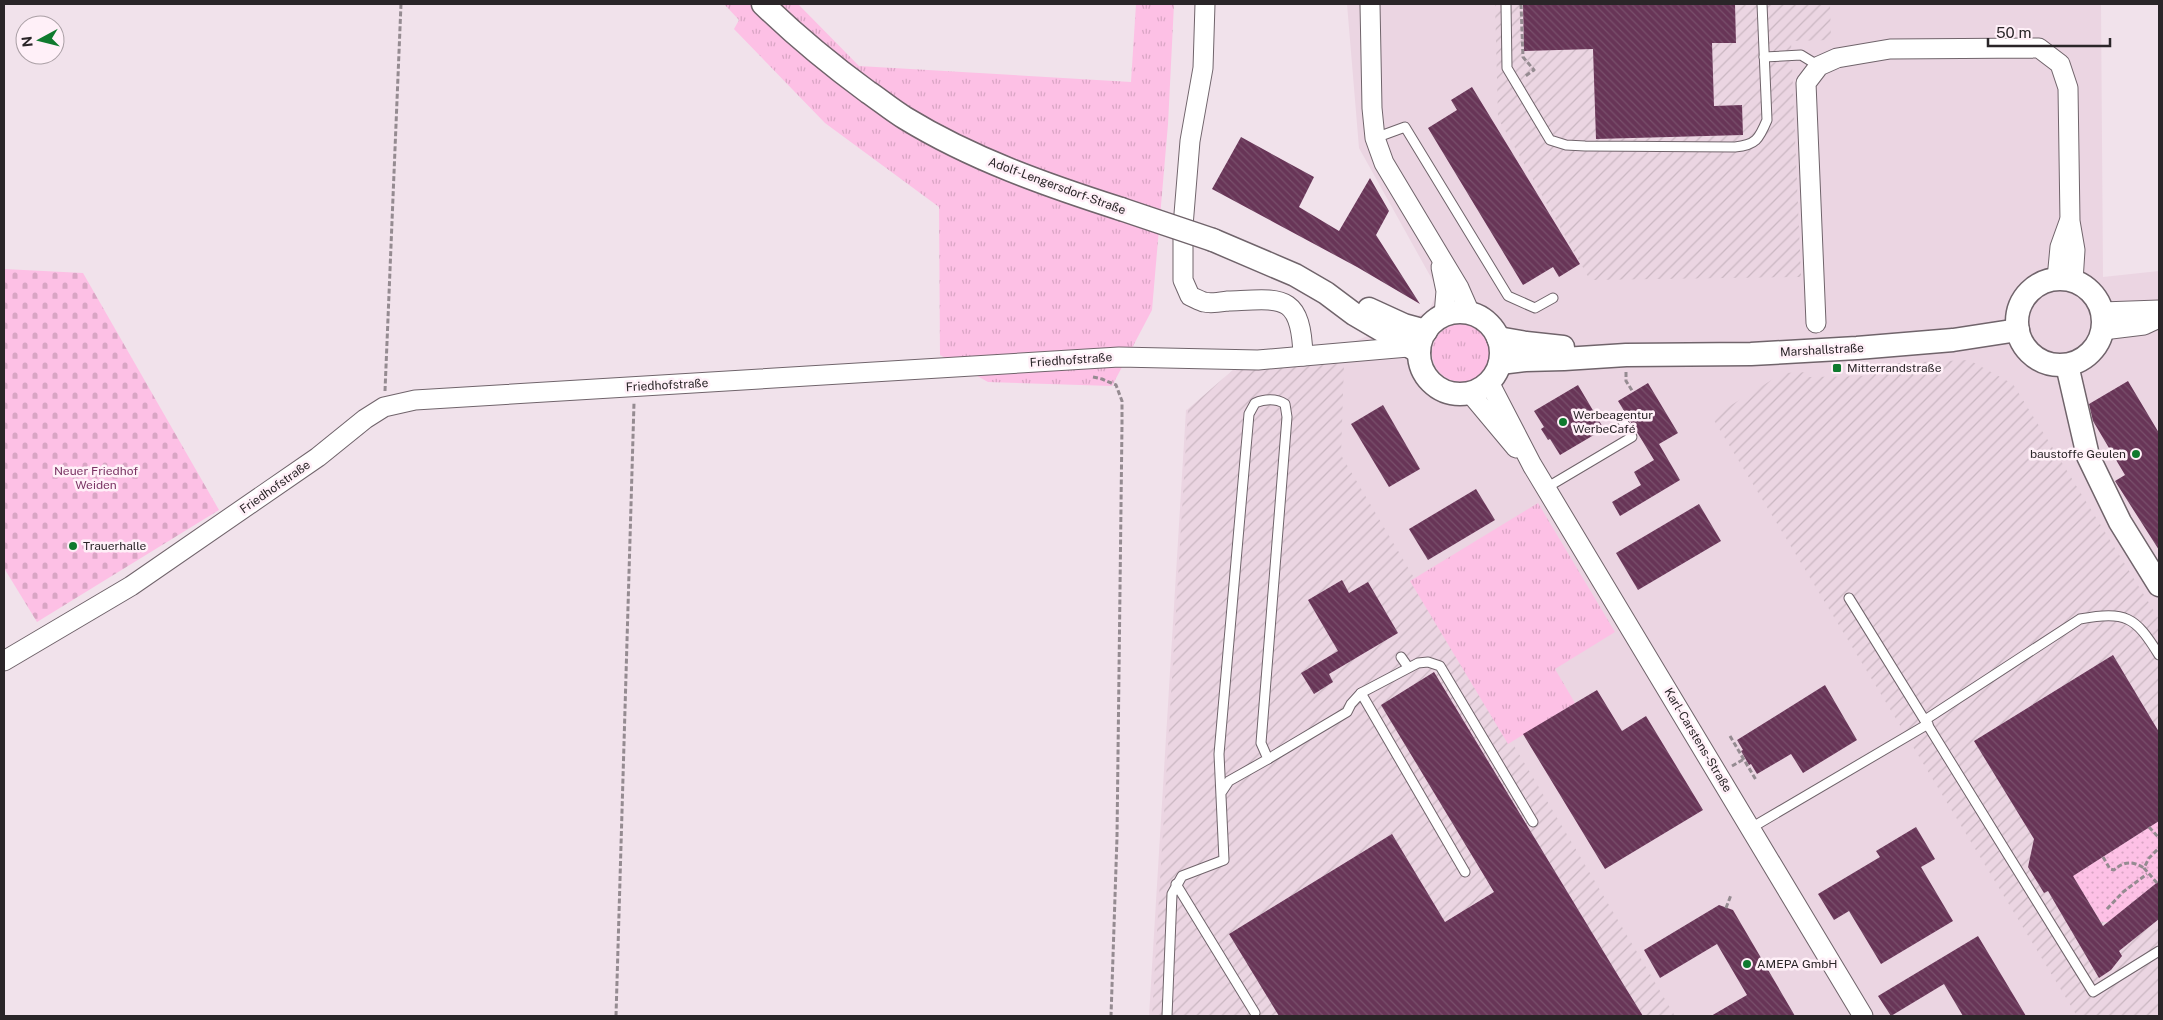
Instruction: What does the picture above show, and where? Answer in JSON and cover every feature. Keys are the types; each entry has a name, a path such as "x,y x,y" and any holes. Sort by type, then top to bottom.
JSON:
{"street":[{"name":"Adolf-Lengersdorf-Straße","path":"763,4 790,31 903,118 991,163 1043,184 1213,240 1295,275 1326,293 1354,314 1413,349"},
{"path":"1205,4 1204,68 1190,141 1183,226 1183,280 1190,296 1205,302 1277,300 1290,306 1297,314 1302,327 1303,356"},
{"path":"1370,4 1372,108 1376,138 1384,163 1459,288 1470,313"},
{"path":"1816,323 1806,83 1820,66 1837,58 1890,49 2039,48 2060,64 2068,88 2070,221 2074,250 2065,280"},
{"path":"1437,252 1446,291 1444,315"},
{"path":"2065,280 2087,288 2096,299 2102,321 2098,343 2090,353 2079,361 2067,365 2054,365 2041,361 2030,353 2022,343 2018,330 2018,316 2022,302 2031,290 2043,282 2065,280"},
{"name":"Adolf-Lengersdorf-Straße","path":"1326,293 1404,325 1426,330"},
{"path":"2102,321 2159,310"},
{"path":"1457,312 1470,313 1487,322 1498,338 1501,350 1486,379 1458,394 1446,391 1435,385 1426,376 1413,349 1434,321 1444,315 1457,312"},
{"path":"2102,321 2144,325 2159,318"},
{"name":"Marshallstraße","path":"1486,379 1525,360 1564,360 1626,355 1751,354 1857,348 1953,340 2018,330"},
{"name":"Marshallstraße","path":"1498,338 1626,355"},
{"name":"Friedhofstraße","path":"4,661 130,586 318,457 364,419 384,407 415,400 1119,357 1258,360 1413,349"},
{"path":"2067,365 2088,456 2120,522 2159,585"},
{"name":"Karl-Carstens-Straße","path":"1486,379 1504,436 1532,465 1752,828 1863,1016"}],"lane":[{"path":"1506,4 1508,68 1550,140 1566,145 1747,145 1760,138 1767,120 1762,4"},
{"path":"1764,57 1801,55 1820,66"},
{"path":"1376,138 1405,127 1508,296 1535,308 1553,298"},
{"path":"1167,1016 1172,894 1182,876 1193,870 1224,860 1218,754 1249,414 1254,403 1269,399 1281,401 1285,404 1287,417 1261,743 1268,758"},
{"path":"1546,488 1632,437 1622,420"},
{"path":"1849,598 2093,992 2159,951"},
{"path":"1752,828 1927,722 2080,619 2105,615 2126,618 2143,629 2159,655"},
{"path":"1401,657 1408,667"},
{"path":"1221,793 1229,781 1347,712 1351,704 1361,693 1408,667 1428,662 1440,666 1533,822"},
{"path":"1361,693 1465,872"},
{"path":"1176,884 1255,1013"}],"path":[{"path":"384,407 401,4"},
{"path":"1521,4 1523,57 1531,66"},
{"path":"1084,376 1102,378 1116,385 1122,401 1117,837 1111,1016"},
{"path":"616,1016 634,387"},
{"path":"1730,736 1756,780"},
{"path":"2149,827 2159,838"},
{"path":"2144,868 2149,858 2159,848"},
{"path":"2103,857 2110,869 2114,870 2119,865 2136,864 2144,868 2147,874 2157,883"},
{"path":"2107,909 2123,892 2147,874"},
{"path":"1726,908 1731,895"}],"shaded area":[{"path":"1347,4 2101,4 2103,277 2159,271 2159,1016 1149,1016 1186,410 1429,311 1438,290 1359,148"},
{"path":"1495,4 1830,4 1831,40 1791,41 1801,277 1590,280 1498,118"},
{"path":"1969,360 2013,384 2159,619 2159,1016 2077,1016 1712,417 1783,373 1809,372 1809,377 1870,376 1869,371 1898,363"},
{"path":"1242,362 1344,363 1341,455 1675,1016 1152,1016 1188,409"}],"green space":[{"path":"724,4 798,4 859,66 1131,82 1136,4 1174,4 1168,124 1152,310 1112,386 988,382 940,355 939,207 825,123 734,29 739,20"},
{"name":"Neuer Friedhof Weiden","path":"4,269 83,273 219,510 37,622 4,568"},
{"path":"1461,324 1472,326 1485,337 1490,353 1488,364 1477,377 1461,382 1450,380 1437,369 1432,353 1434,342 1445,329"},
{"path":"1538,503 1615,632 1555,669 1575,703 1508,744 1410,581"},
{"path":"2159,821 2159,881 2108,922 2101,922 2073,876"}],"building":[{"path":"1523,4 1735,4 1736,43 1712,43 1714,106 1742,105 1743,135 1596,139 1593,49 1524,51"},
{"path":"1472,87 1580,264 1559,277 1553,267 1523,285 1428,128 1457,110 1451,100"},
{"path":"1241,137 1314,177 1299,207 1339,231 1370,178 1389,211 1376,235 1420,304 1357,267 1212,189"},
{"name":"baustoffe Geulen","path":"2128,381 2159,433 2159,550 2115,481 2125,475 2093,421 2089,404"},
{"path":"1648,383 1678,433 1659,444 1680,480 1620,516 1612,502 1641,485 1634,472 1654,460 1618,401"},
{"path":"1578,385 1604,429 1560,455 1541,429 1544,427 1534,411"},
{"path":"1383,405 1420,469 1389,487 1351,424"},
{"path":"1476,489 1495,520 1428,560 1409,529"},
{"path":"1699,504 1721,541 1638,590 1616,553"},
{"path":"1342,580 1349,593 1368,582 1398,633 1329,674 1333,682 1314,694 1301,673 1338,651 1308,600"},
{"path":"2113,655 2159,732 2159,821 2073,876 2103,926 2159,881 2159,919 2119,951 2122,956 2111,970 2099,978 2048,891 2044,893 2028,867 2034,839 1974,741"},
{"path":"1434,672 1643,1016 1279,1016 1229,934 1392,834 1445,922 1494,892 1381,705"},
{"path":"1825,685 1857,740 1803,773 1791,754 1757,774 1751,764 1749,765 1737,740"},
{"path":"1597,690 1622,731 1646,716 1703,810 1605,869 1523,734"},
{"path":"1916,827 1935,859 1921,867 1953,921 1881,964 1849,911 1834,920 1818,894 1880,857 1876,851"},
{"name":"AMEPA GmbH","path":"1719,905 1733,910 1795,1016 1711,1016 1747,995 1717,944 1660,978 1644,950"},
{"path":"1978,936 2026,1016 1963,1016 1944,984 1891,1016 1878,996"}],"place":[{"name":"Mitterrandstraße","path":"1837,368"},
{"name":"Werbeagentur WerbeCafé","path":"1563,422"},
{"name":"baustoffe Geulen","path":"2136,454"},
{"name":"Trauerhalle","path":"73,546"},
{"name":"AMEPA GmbH","path":"1747,964"}]}
